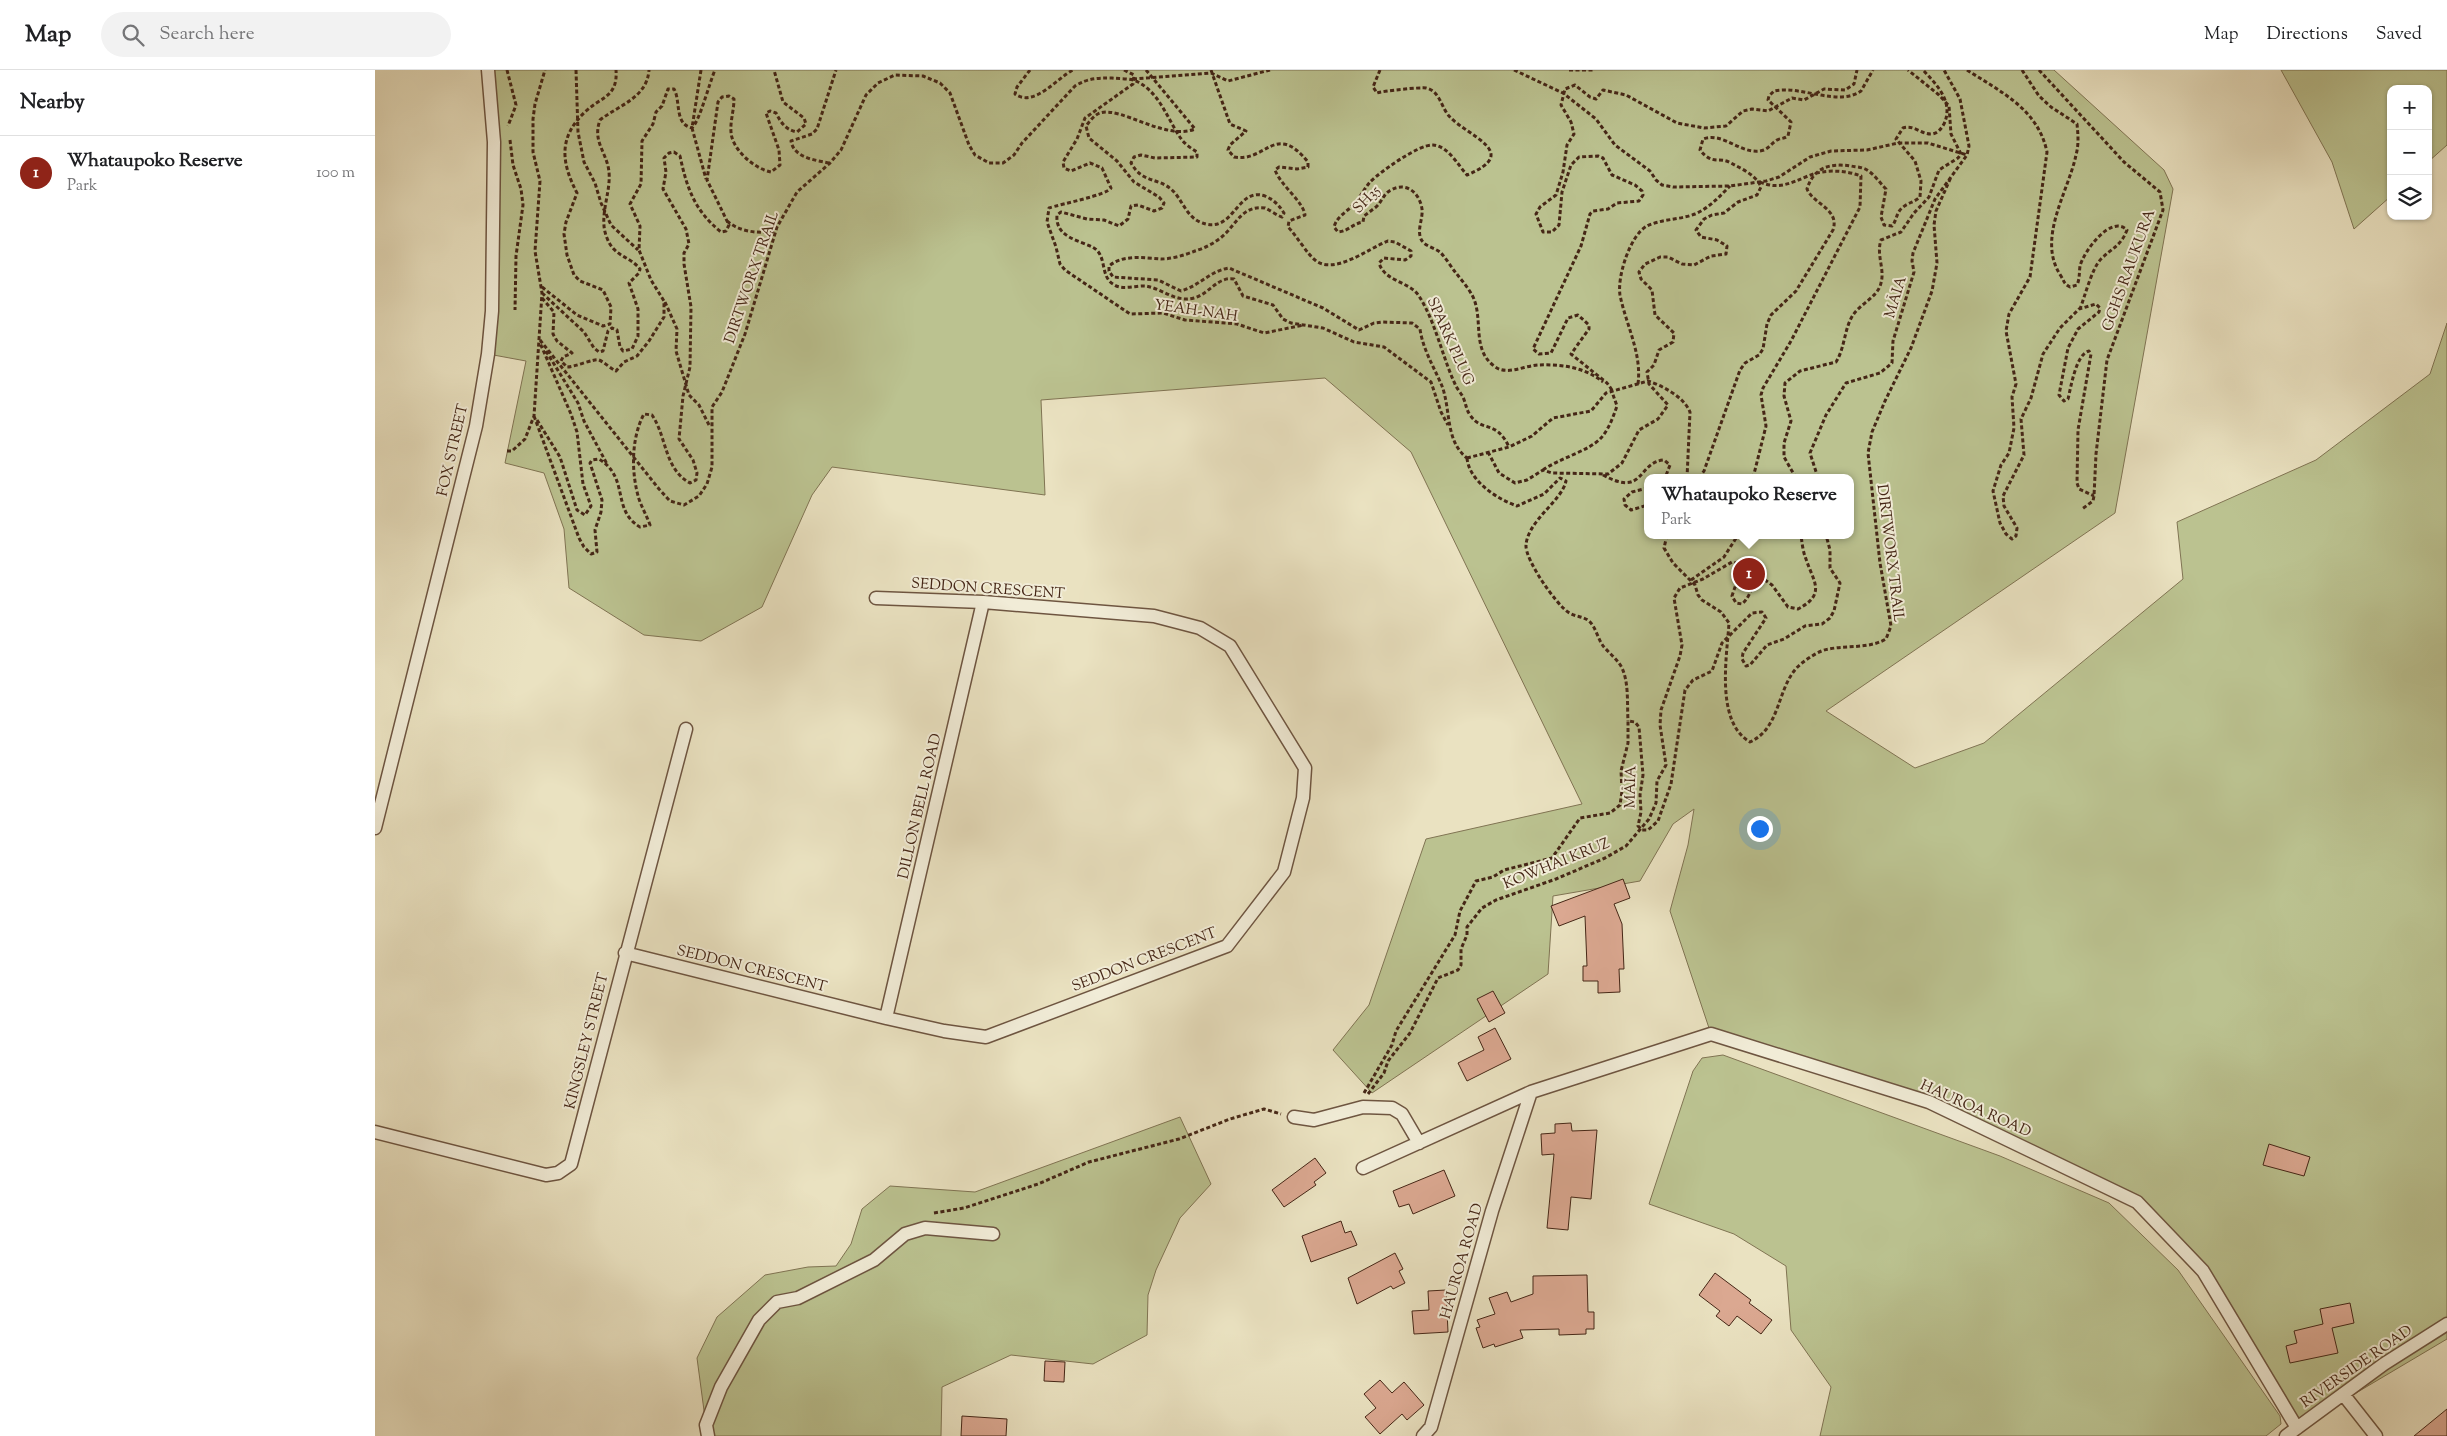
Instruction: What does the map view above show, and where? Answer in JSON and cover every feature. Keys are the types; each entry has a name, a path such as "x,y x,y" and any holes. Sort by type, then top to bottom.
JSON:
{"street":[{"name":"FOX STREET","path":"375,828 476,426 488,354 492,310 494,142 488,70"},
{"name":"SEDDON CRESCENT","path":"625,953 886,1018 944,1031 986,1037 1227,946 1285,872 1303,798 1305,768 1230,646 1200,628 1154,616 983,602 875,598"},
{"name":"DILLON BELL ROAD","path":"886,1018 983,602"},
{"name":"KINGSLEY STREET","path":"375,1132 546,1175 558,1173 571,1164 625,953 686,729"},
{"name":"HAUROA ROAD","path":"1363,1168 1531,1092 1711,1034 1929,1102 2137,1202 2203,1271 2297,1428"},
{"name":"HAUROA ROAD","path":"1423,1436 1431,1427 1492,1211 1531,1092"},
{"path":"1294,1117 1314,1120 1357,1109 1372,1107 1392,1108 1402,1114 1419,1143"},
{"path":"708,1436 706,1425 721,1388 759,1320 777,1302 798,1298 874,1260 905,1234 925,1228 993,1234"},
{"name":"RIVERSIDE ROAD","path":"2286,1436 2416,1342 2447,1324"},
{"path":"2343,1394 2376,1436"}],"path":[{"path":"507,70 516,105 508,126 513,165 521,189 523,205 516,256 515,310"},
{"path":"507,451 512,451 525,439 534,416 542,287 535,251 540,181 533,152 533,119 535,104 545,70"},
{"path":"576,70 578,120 584,162 614,230 639,250"},
{"path":"542,287 577,315 603,326 610,324 611,306 603,290 580,280 574,275 564,242 565,222 577,193 567,174 564,159 565,147 571,130 587,110 607,97 613,88 616,70"},
{"path":"542,293 584,332 594,348 599,352 603,351 608,331 611,328 617,330 620,346 623,351 632,349 638,336 638,309 629,283 639,273 640,269 636,264 619,256 605,236 609,171 597,135 600,120 641,92 646,85 649,70"},
{"path":"539,340 578,403 584,421 617,481 626,513 633,523 640,527 650,525 637,490 634,456 639,423 644,414 652,415 674,468 682,479 690,484 696,480 697,472 693,460 679,439 686,383 690,367 691,307 684,254 689,244 686,229 663,189 667,172 664,158 669,152 674,152 680,156 687,185 697,208 721,232 726,231 729,226 707,180 692,128 701,70"},
{"path":"692,128 700,115 706,90 715,70"},
{"path":"707,180 716,110 718,102 722,98 729,96 734,99 731,132 735,142 751,163 760,170 771,172 781,165 779,150 766,113 770,111 776,113 782,125 792,131 797,132 806,124 804,118 783,102 774,70"},
{"path":"830,163 802,156 796,152 791,140 812,134 817,129 837,70"},
{"path":"1030,70 1017,87 1015,94 1020,98 1028,98 1039,94 1073,70"},
{"path":"1124,70 1134,75 1134,80 1211,71 1228,82 1270,70"},
{"path":"1146,70 1195,128 1189,131 1177,131 1143,124 1112,112 1099,113 1086,126 1089,138 1117,161 1134,182 1159,197 1164,203 1162,208 1154,211 1138,205 1131,206 1129,218 1119,226 1104,220 1087,219 1061,212 1057,215 1057,220 1062,231 1067,236 1095,248 1101,254 1107,279 1113,285 1125,288 1144,286 1184,299 1195,298 1223,279 1233,279 1243,296 1273,305 1283,319 1291,323 1323,328 1353,342 1384,347 1431,382 1441,412 1451,430"},
{"name":"SH35","path":"1380,70 1373,87 1377,93 1425,88 1434,92 1445,112 1455,123 1482,140 1490,149 1491,155 1488,163 1480,170 1467,175 1445,150 1435,145 1427,145 1414,150 1370,183 1357,202 1336,219 1334,227 1337,232 1348,231 1356,224 1363,222 1364,216 1377,206 1384,195 1391,189 1402,186 1413,190 1421,199 1423,213 1419,236 1424,243 1439,252 1475,301 1478,335 1483,354 1489,362 1496,368 1506,371 1537,365 1557,365 1576,368 1600,380 1613,390"},
{"path":"1514,70 1563,93 1596,119 1610,141 1651,171 1662,185 1673,187 1730,186 1759,182 1779,177 1810,158 1831,151 1867,150 1898,143 1927,143 1967,155 1969,146 1960,99 1945,70"},
{"path":"1569,70 1594,70"},
{"path":"1488,452 1499,473 1515,483 1527,480 1567,455 1593,445 1601,437 1617,406 1613,390 1607,383 1571,354 1589,329 1587,321 1578,315 1569,318 1551,353 1539,354 1533,350 1581,246 1590,214 1593,211 1608,209 1617,204 1639,201 1643,195 1642,191 1635,185 1612,175 1603,158 1598,156 1579,157 1571,165 1561,192 1559,225 1551,232 1543,232 1536,214 1540,206 1556,194 1563,172 1567,145 1573,134 1571,122 1561,104 1563,93 1571,85 1575,85 1589,97 1596,99 1603,90 1611,91 1626,95 1677,123 1689,127 1725,126 1743,111 1752,109 1768,111 1791,98 1804,100 1830,88 1837,91 1845,90 1854,84 1857,70"},
{"path":"1754,474 1766,426 1761,395 1763,388 1791,341 1860,207 1861,176 1851,172 1815,174 1778,186 1759,182 1733,164 1709,159 1700,150 1700,146 1703,140 1707,138 1726,140 1744,150 1754,151 1768,148 1776,140 1788,136 1791,128 1791,122 1769,100 1769,96 1774,91 1792,90 1845,97 1855,95 1861,92 1873,70"},
{"path":"1702,474 1740,370 1745,363 1759,355 1763,349 1767,324 1771,314 1796,291 1835,226 1831,213 1809,194 1807,189 1815,174 1822,167 1831,165 1866,169 1887,190 1881,221 1884,225 1892,226 1901,209 1920,197 1922,189 1915,161 1896,139 1899,132 1907,126 1932,134 1939,132 1946,117 1945,101 1908,70"},
{"path":"1923,70 1934,82 1951,112 1951,134 1961,154"},
{"path":"1967,70 2021,106 2040,130 2047,152 2030,277 2009,314 2006,332 2016,384 2012,397 2014,428 2009,453 2001,465 1993,491 2000,523 2006,534 2012,539 2018,532 2003,506 2003,496 2024,455 2021,419 2031,398 2043,354 2060,328 2079,309 2101,259 2112,252 2127,230 2123,226 2116,225 2100,235 2082,261 2080,278 2077,285 2070,287 2065,284 2057,273 2052,259 2050,243 2060,203 2076,156 2078,142 2077,124 2051,107 2039,96 2023,70"},
{"name":"GGHS RAUKURA","path":"2039,70 2124,162 2160,192 2164,203 2107,360 2096,454 2094,496"},
{"name":"SPARK PLUG","path":"1211,71 1230,124 1246,131 1230,145 1228,150 1234,157 1244,159 1274,144 1284,144 1295,149 1308,162 1308,167 1304,169 1279,167 1275,170 1284,187 1304,209 1305,215 1289,221 1289,227 1315,260 1323,264 1334,265 1387,241 1395,242 1411,251 1411,256 1405,260 1385,258 1379,263 1381,269 1390,278 1415,291 1420,298 1471,417 1501,432 1509,447"},
{"name":"DIRTWORX TRAIL","path":"711,430 713,407 722,392 745,334 777,227 797,192 830,163 841,150 866,95 878,83 895,75 923,76 940,83 950,92 969,145 975,155 989,163 1003,162 1014,155 1067,92 1085,80 1096,78 1134,80 1150,92 1167,112 1183,141 1197,152 1197,157 1155,158 1141,155 1134,157 1131,163 1137,173 1173,190 1198,221 1213,226 1227,220 1248,196 1258,194 1271,198 1285,213 1282,216 1267,209 1253,208 1243,213 1215,242 1195,252 1171,258 1143,256 1113,262 1109,266 1109,271 1113,277 1158,280 1167,282 1181,291 1192,288 1218,270 1229,268 1323,308 1359,330 1374,322 1412,323 1420,328 1422,341 1442,386 1448,407 1451,430 1461,453 1467,458 1471,473 1479,482 1509,503 1517,506 1544,494 1561,478 1566,481 1563,490 1544,511 1531,532 1527,550 1538,574 1553,595 1566,611 1588,620 1605,648 1621,667 1625,680 1628,721"},
{"name":"YEAH-NAH","path":"1134,80 1130,88 1104,103 1085,118 1077,139 1063,162 1064,168 1071,171 1090,163 1102,168 1111,188 1103,194 1068,201 1049,208 1047,222 1057,247 1060,264 1065,270 1130,314 1163,313 1190,320 1237,324 1264,334 1307,325"},
{"path":"539,340 671,501 684,505 699,496 707,484 712,467 711,430 699,405 689,395 676,351 677,330 665,301 651,280 639,250 639,226 630,204 641,184 642,141 653,124 656,112 662,106 668,89 674,89 677,94 679,116 688,127 692,128"},
{"path":"1794,474 1784,457 1784,443 1791,421 1784,396 1785,383 1801,371 1836,362 1841,354 1853,316 1880,288 1882,281 1879,247 1881,240 1899,234 1906,227 1914,213 1929,197 1939,170 1961,154"},
{"name":"MĀIA","path":"1817,474 1810,453 1826,414 1841,391 1852,380 1880,373 1892,363 1893,341 1914,272 1911,261 1916,244 1935,199 1967,155"},
{"name":"DIRTWORX TRAIL","path":"1666,539 1665,548 1673,563 1692,581 1702,600 1727,617 1729,623 1724,667 1729,710 1737,732 1750,742 1762,736 1770,725 1790,680 1800,665 1824,650 1867,646 1886,639 1891,626 1880,563 1868,454 1872,432 1885,400 1911,348 1932,290 1937,263 1935,218 1951,177"},
{"path":"1543,470 1552,474 1602,474 1617,469 1639,430 1658,419 1667,410 1667,403 1647,381 1647,372 1654,365 1657,353 1663,347 1673,342 1674,333 1655,315 1653,306 1654,296 1640,276 1641,268 1660,258 1668,257 1682,264 1694,264 1711,256 1726,254 1727,246 1717,240 1701,237 1696,230 1697,226 1712,215 1725,213 1738,202 1757,194 1761,187 1759,182"},
{"path":"1638,384 1639,371 1634,338 1620,290 1629,246 1645,227 1694,215 1709,207 1730,186"},
{"path":"724,218 734,226 744,230 772,232 777,227"},
{"path":"542,298 555,312 553,334 571,353 563,357 561,361 567,367 586,364 594,359 599,360 616,371 624,362 637,356 649,341 664,317 665,301"},
{"path":"2079,309 2096,304 2100,308 2094,318 2085,322 2078,330 2068,348 2059,395 2064,401 2068,399 2079,362 2083,354 2089,351 2091,354 2078,430 2077,484 2079,489 2094,496 2093,502 2083,509"},
{"path":"534,416 560,457 577,510 585,514 591,506 579,463 577,432 562,391 553,375 539,340"},
{"path":"1467,458 1509,447 1532,436 1553,418 1591,411 1606,393 1647,381 1676,395 1687,405 1690,412 1687,474"},
{"path":"534,416 558,486 579,538 584,548 591,554 596,554 595,530 601,512 602,500 590,463 592,460 599,459 607,464"},
{"path":"1602,474 1616,483 1625,484 1637,478 1659,460 1664,460 1669,465 1666,474"},
{"path":"1644,489 1632,492 1625,499 1625,505 1631,510 1644,506"},
{"path":"1692,581 1724,557 1736,539"},
{"name":"KOWHAI KRUZ","path":"1357,1109 1379,1080 1388,1061 1411,1033 1438,978 1458,970 1461,965 1461,949 1467,935 1467,927 1470,920 1482,908 1496,900 1556,879 1605,858 1626,846 1642,830 1649,819 1656,802 1655,787 1666,765 1660,725 1661,710 1682,645 1674,598 1680,588 1692,581 1703,579 1733,562 1736,563 1739,569 1738,584 1732,596 1736,603 1745,601 1755,584 1765,580 1788,607 1798,609 1814,595 1817,584 1806,559 1802,539"},
{"name":"MĀIA","path":"1357,1109 1366,1086 1392,1046 1396,1031 1455,935 1460,911 1476,881 1493,876 1504,870 1552,858 1579,818 1610,813 1620,805 1623,791 1621,771 1628,743 1628,721 1635,722 1639,727 1643,775 1640,795 1641,812 1638,826 1642,830 1648,830 1658,821 1671,784 1685,690 1693,680 1712,672 1717,652 1728,637 1752,613 1761,612 1766,618 1743,653 1742,659 1746,666 1754,661 1767,645 1784,639 1805,626 1822,624 1830,618 1834,611 1840,584 1830,568 1831,550 1827,539"},
{"path":"926,1215 964,1208 1037,1184 1089,1162 1179,1139 1230,1119 1264,1109 1294,1117"}],"green space":[{"path":"488,70 2054,70 2164,170 2173,189 2115,513 1826,711 1915,768 1984,743 2183,579 2177,522 2316,460 2430,374 2447,323 2447,1339 2297,1428 2203,1271 2137,1202 1929,1102 1711,1034 1670,911 1688,845 1694,809 1673,824 1640,881 1553,896 1548,974 1372,1093 1333,1050 1369,1005 1426,839 1582,804 1411,452 1325,378 1041,400 1045,495 832,467 812,495 762,607 701,641 644,635 569,588 564,529 544,473 505,463 526,361 488,354"},
{"path":"2281,70 2447,70 2447,145 2432,158 2432,85 2387,85 2387,200 2354,229 2332,162"},
{"path":"1723,1055 2000,1156 2109,1203 2178,1270 2280,1416 2281,1424 2266,1436 1820,1436 1831,1387 1791,1330 1786,1266 1734,1234 1649,1204 1693,1071 1702,1058"},
{"path":"1180,1117 1211,1184 1180,1218 1156,1270 1148,1295 1147,1335 1093,1364 1011,1355 942,1387 941,1436 711,1436 705,1418 697,1358 717,1317 765,1275 808,1267 836,1266 851,1244 862,1209 890,1186 975,1192"}],"building":[{"path":"1623,879 1630,898 1614,904 1622,924 1624,969 1619,969 1620,992 1598,993 1598,981 1583,981 1583,966 1587,966 1585,916 1559,926 1551,906"},
{"path":"1493,991 1505,1013 1489,1022 1477,999"},
{"path":"1495,1028 1511,1059 1467,1081 1458,1063 1484,1050 1478,1037"},
{"path":"1571,1123 1572,1131 1597,1130 1591,1199 1571,1197 1568,1230 1547,1228 1554,1154 1542,1155 1541,1134 1555,1133 1555,1124"},
{"path":"2269,1144 2310,1157 2304,1176 2263,1165"},
{"path":"1315,1158 1326,1173 1314,1182 1316,1185 1284,1207 1272,1190"},
{"path":"1444,1170 1455,1196 1413,1214 1409,1204 1399,1207 1393,1191"},
{"path":"1341,1221 1345,1233 1351,1231 1357,1245 1311,1262 1302,1236"},
{"path":"1395,1253 1403,1269 1399,1271 1405,1283 1393,1289 1391,1286 1357,1304 1348,1278"},
{"path":"1715,1273 1751,1300 1749,1303 1772,1320 1761,1334 1737,1316 1729,1326 1716,1316 1720,1311 1699,1295"},
{"path":"1587,1275 1588,1312 1594,1312 1594,1329 1586,1329 1586,1334 1559,1335 1559,1329 1520,1330 1523,1338 1495,1347 1494,1344 1483,1348 1476,1328 1480,1327 1477,1320 1495,1314 1489,1298 1507,1292 1511,1302 1533,1294 1533,1276"},
{"path":"1446,1290 1448,1332 1414,1334 1412,1311 1429,1310 1428,1291"},
{"path":"2350,1303 2354,1323 2332,1328 2338,1353 2290,1363 2286,1346 2297,1343 2294,1331 2323,1324 2320,1309"},
{"path":"1045,1361 1065,1362 1064,1382 1044,1381"},
{"path":"1380,1380 1392,1393 1404,1382 1424,1405 1407,1420 1402,1414 1380,1434 1365,1417 1376,1408 1364,1394"},
{"path":"2447,1409 2447,1436 2414,1436"},
{"path":"962,1416 1007,1419 1006,1436 961,1436"}],"place":[{"name":"Whataupoko Reserve","path":"1749,574"}]}
